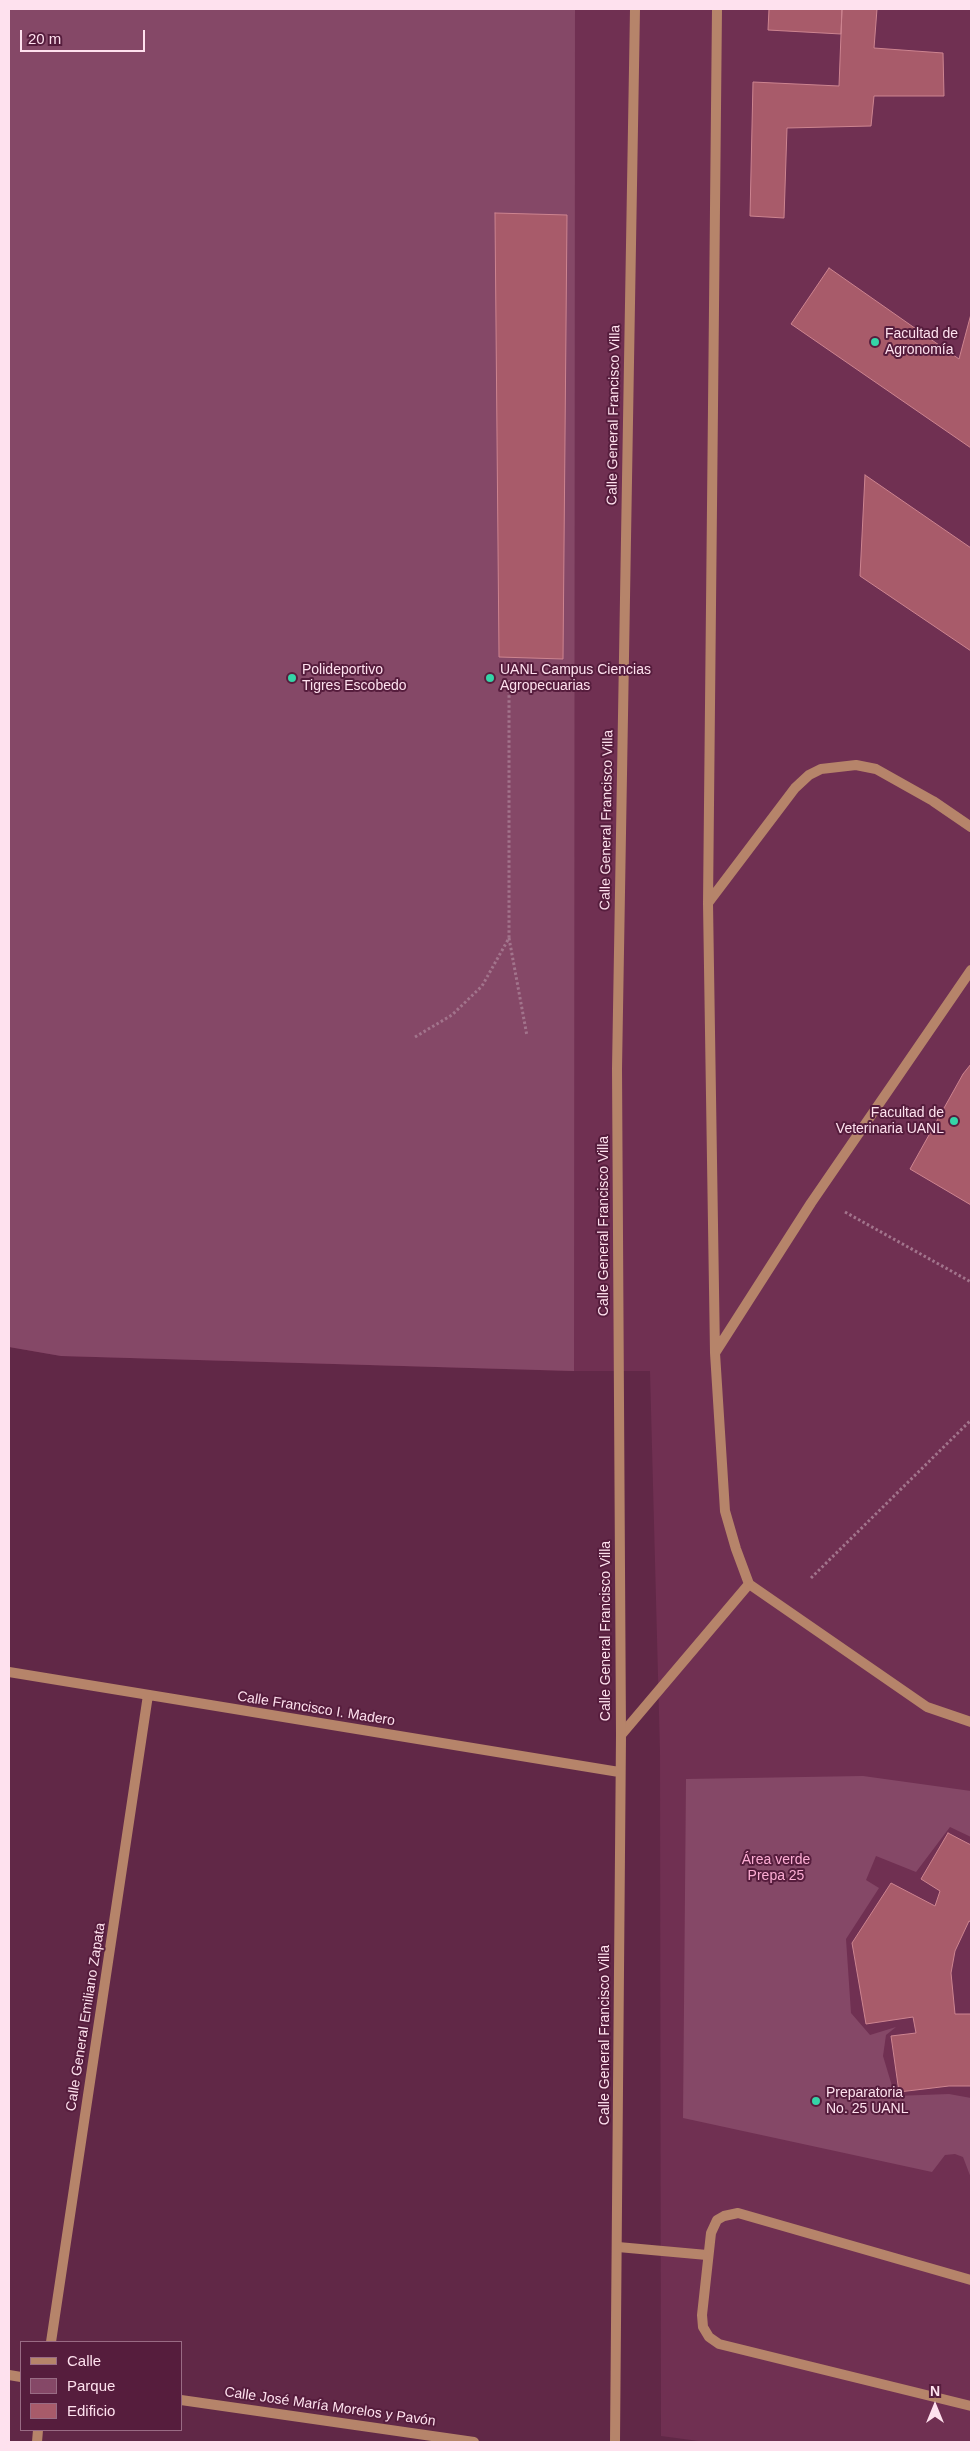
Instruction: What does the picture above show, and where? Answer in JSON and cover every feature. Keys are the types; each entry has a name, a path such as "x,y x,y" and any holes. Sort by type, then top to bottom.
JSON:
{"street":[{"name":"Calle General Francisco Villa","path":"615,2442 621,1735 617,1068 635,9"},
{"path":"717,9 708,903 715,1353 725,1511 749,1584 927,1707 971,1722"},
{"path":"708,903 795,788 809,775 821,769 856,764 876,769 934,800 971,827"},
{"path":"715,1353 811,1203 971,970"},
{"path":"621,1735 749,1584"},
{"name":"Calle Francisco I. Madero","path":"9,1672 620,1772"},
{"name":"Calle General Emiliano Zapata","path":"51,2341 148,1695"},
{"path":"971,2280 738,2213 724,2216 717,2220 711,2233 707,2255 703,2327 709,2337 719,2344 971,2406"},
{"path":"618,2247 707,2255"},
{"name":"Calle José María Morelos y Pavón","path":"182,2400 474,2442"}],"path":[{"path":"509,679 508,938 527,1036"},
{"path":"415,1037 452,1015 482,986 508,938"},
{"path":"845,1212 971,1282"},
{"path":"811,1578 971,1420"}],"shaded area":[{"name":"UANL Campus Ciencias Agropecuarias","path":"9,9 971,9 971,2442 706,2442 661,2436 660,1752 650,1371 569,1371 61,1356 9,1347"}],"green space":[{"name":"Polideportivo Tigres Escobedo","path":"9,9 575,9 574,1371 61,1356 9,1347"},
{"name":"Área verde Prepa 25","path":"863,1776 971,1791 971,1837 950,1827 916,1872 876,1856 866,1880 879,1888 846,1939 851,2013 870,2035 896,2027 886,2035 883,2056 895,2096 949,2094 971,2098 971,2178 963,2157 955,2154 945,2155 932,2172 683,2118 686,1779"}],"building":[{"path":"769,9 842,9 841,34 768,30"},
{"path":"842,9 877,9 874,48 943,53 944,96 874,96 871,126 787,128 784,218 750,216 753,82 839,86"},
{"path":"495,213 567,215 563,659 499,657"},
{"name":"Facultad de Agronomía","path":"829,268 959,359 971,314 971,448 791,324"},
{"path":"865,475 971,548 971,651 860,576"},
{"name":"Facultad de Veterinaria UANL","path":"971,1064 971,1205 910,1169 963,1074"},
{"path":"948,1833 971,1845 971,1922 969,1921 955,1951 951,1973 955,2014 971,2014 971,2086 949,2086 899,2092 891,2036 916,2033 913,2017 866,2024 852,1943 891,1883 935,1906 940,1891 921,1879"}],"place":[{"name":"Facultad de Agronomía","path":"875,342"},
{"name":"Polideportivo Tigres Escobedo","path":"292,678"},
{"name":"UANL Campus Ciencias Agropecuarias","path":"490,678"},
{"name":"Facultad de Veterinaria UANL","path":"954,1121"},
{"name":"Preparatoria No. 25 UANL","path":"816,2101"}]}
